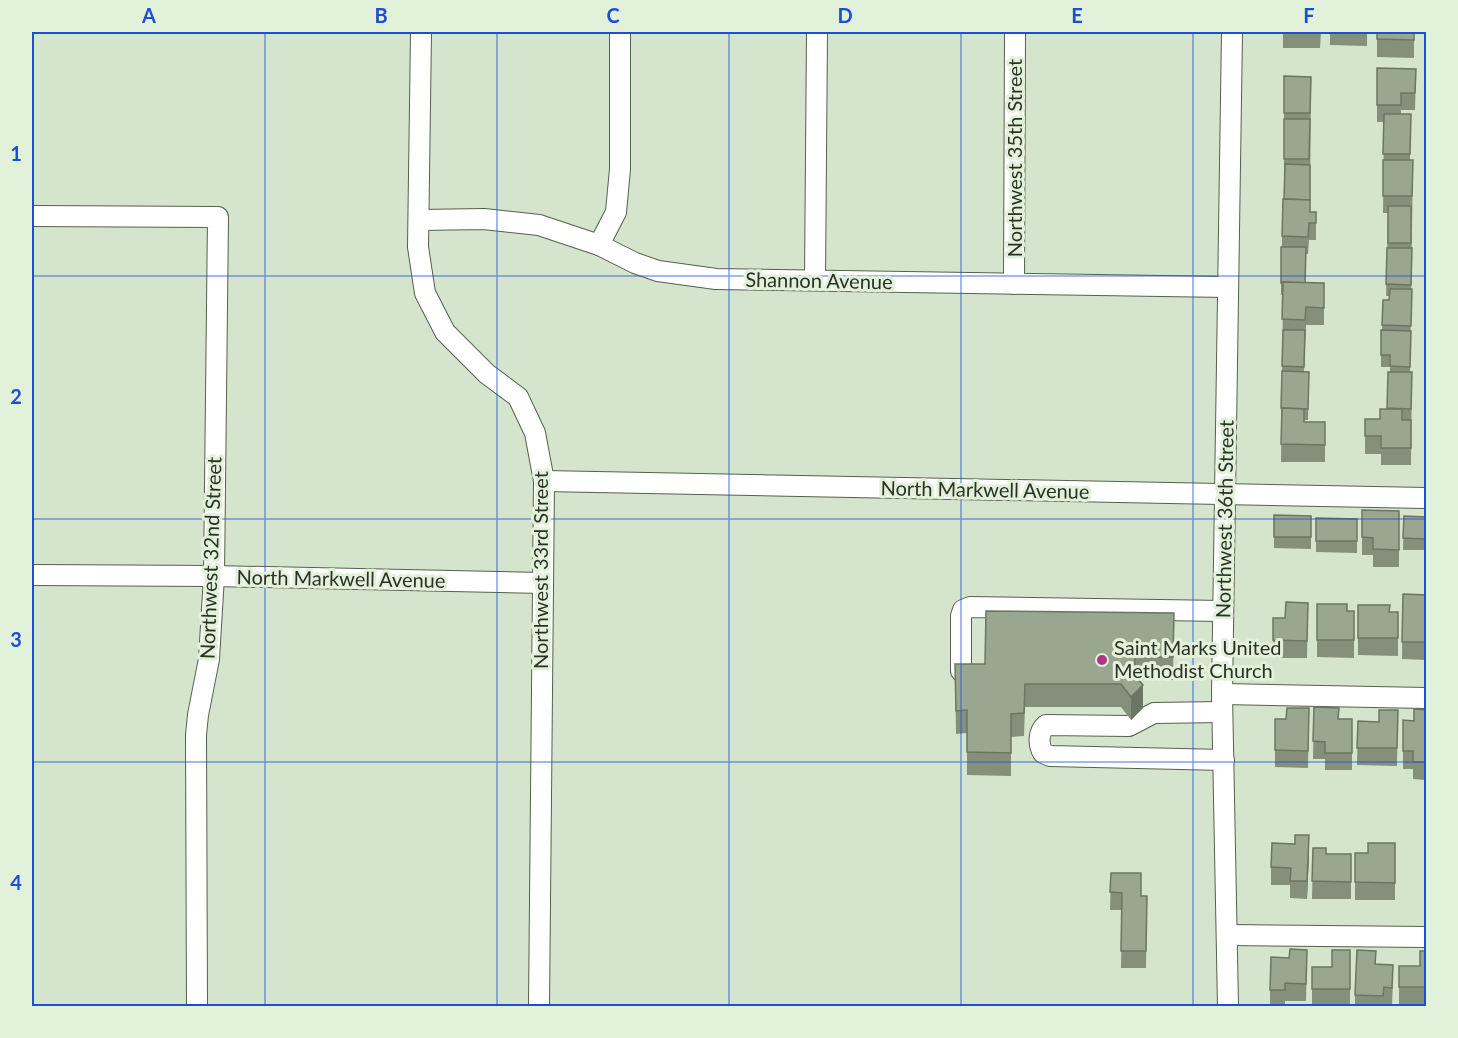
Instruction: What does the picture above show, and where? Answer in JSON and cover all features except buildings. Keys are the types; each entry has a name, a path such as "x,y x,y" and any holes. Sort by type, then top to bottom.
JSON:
{"street":[{"name":"Northwest 33rd Street","path":"421,32 418,247 425,293 445,333 487,374 518,397 535,433 544,481 539,1006"},
{"path":"599,245 616,212 620,170 620,32"},
{"path":"815,280 817,32"},
{"name":"Northwest 35th Street","path":"1014,284 1015,32"},
{"name":"Northwest 36th Street","path":"1228,1006 1222,703 1232,32"},
{"name":"Northwest 32nd Street","path":"32,216 218,217 214,576 209,659 196,735 197,1006"},
{"name":"Shannon Avenue","path":"420,220 484,219 539,225 599,245 658,271 681,276 716,279 1228,287"},
{"name":"North Markwell Avenue","path":"544,481 1426,498"},
{"name":"North Markwell Avenue","path":"32,575 214,576 543,583"},
{"path":"961,671 961,616 963,610 970,607 1223,611"},
{"path":"1224,760 1050,756 1043,753 1039,742 1046,725 1130,726 1154,713 1222,703 1426,698"},
{"path":"1228,935 1426,937"}],"place":[{"name":"Saint Marks United Methodist Church","path":"1102,660"}]}
